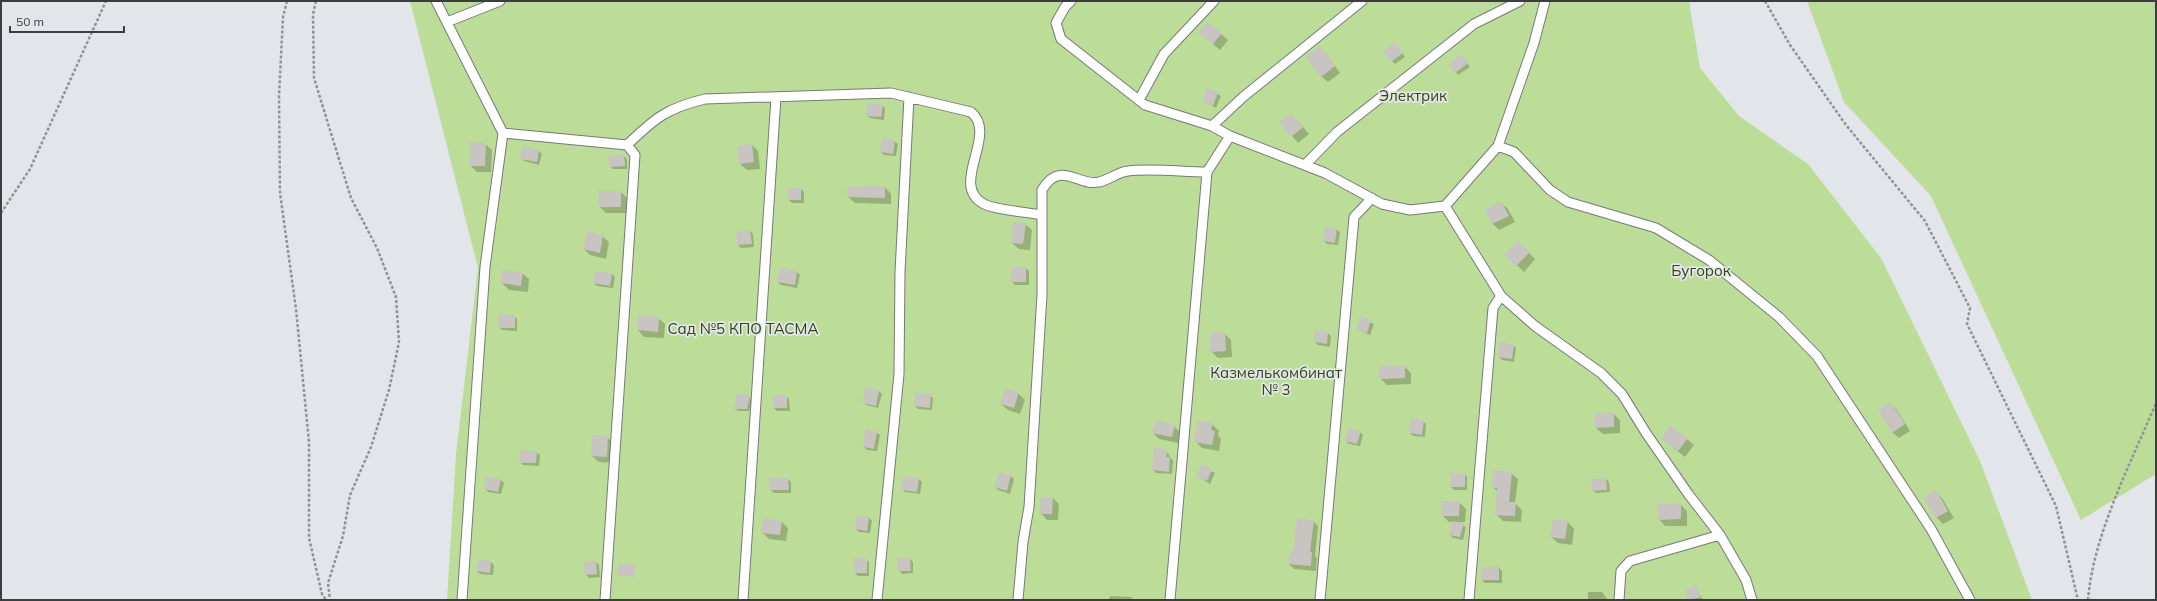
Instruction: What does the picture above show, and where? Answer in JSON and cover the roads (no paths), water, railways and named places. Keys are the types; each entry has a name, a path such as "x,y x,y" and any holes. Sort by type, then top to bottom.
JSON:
{"lane":[{"path":"436,1 503,132 485,267 462,600"},
{"path":"447,22 500,1"},
{"path":"1071,1 1065,7 1056,23 1061,39 1145,105 1212,126 1230,136 1325,173 1382,204 1410,210 1445,206 1498,146 1534,43 1545,1"},
{"path":"1139,100 1164,54 1214,1"},
{"path":"1212,126 1243,97 1362,1"},
{"path":"1305,165 1337,132 1474,24 1520,1"},
{"path":"627,145 651,122 680,105 705,99 891,93 971,112 977,117 981,128 971,180 971,191 977,200 986,205 1041,215"},
{"path":"743,600 776,97"},
{"path":"878,600 899,374 900,272 909,97"},
{"path":"503,132 627,145 635,155 605,600"},
{"path":"1170,600 1207,172 1230,136"},
{"path":"1498,146 1514,152 1550,190 1568,202 1656,228 1709,260 1779,317 1817,356 1931,529 1970,600"},
{"path":"1018,600 1023,542 1029,507 1042,295 1042,190 1047,181 1057,176 1065,175 1097,182 1127,171 1207,172"},
{"path":"1320,600 1354,217 1372,198"},
{"path":"1445,206 1501,296 1536,326 1601,374 1622,394 1646,433 1688,495 1720,535 1746,580 1752,600"},
{"path":"1469,600 1493,308 1501,296"},
{"path":"1619,600 1621,571 1630,561 1720,535"}],"park label":[{"name":"Электрик","path":"1413,96"},
{"name":"Бугорок","path":"1701,271"},
{"name":"Сад №5 КПО ТАСМА","path":"743,329"},
{"name":"Казмелькомбинат № 3","path":"1276,382"}]}
